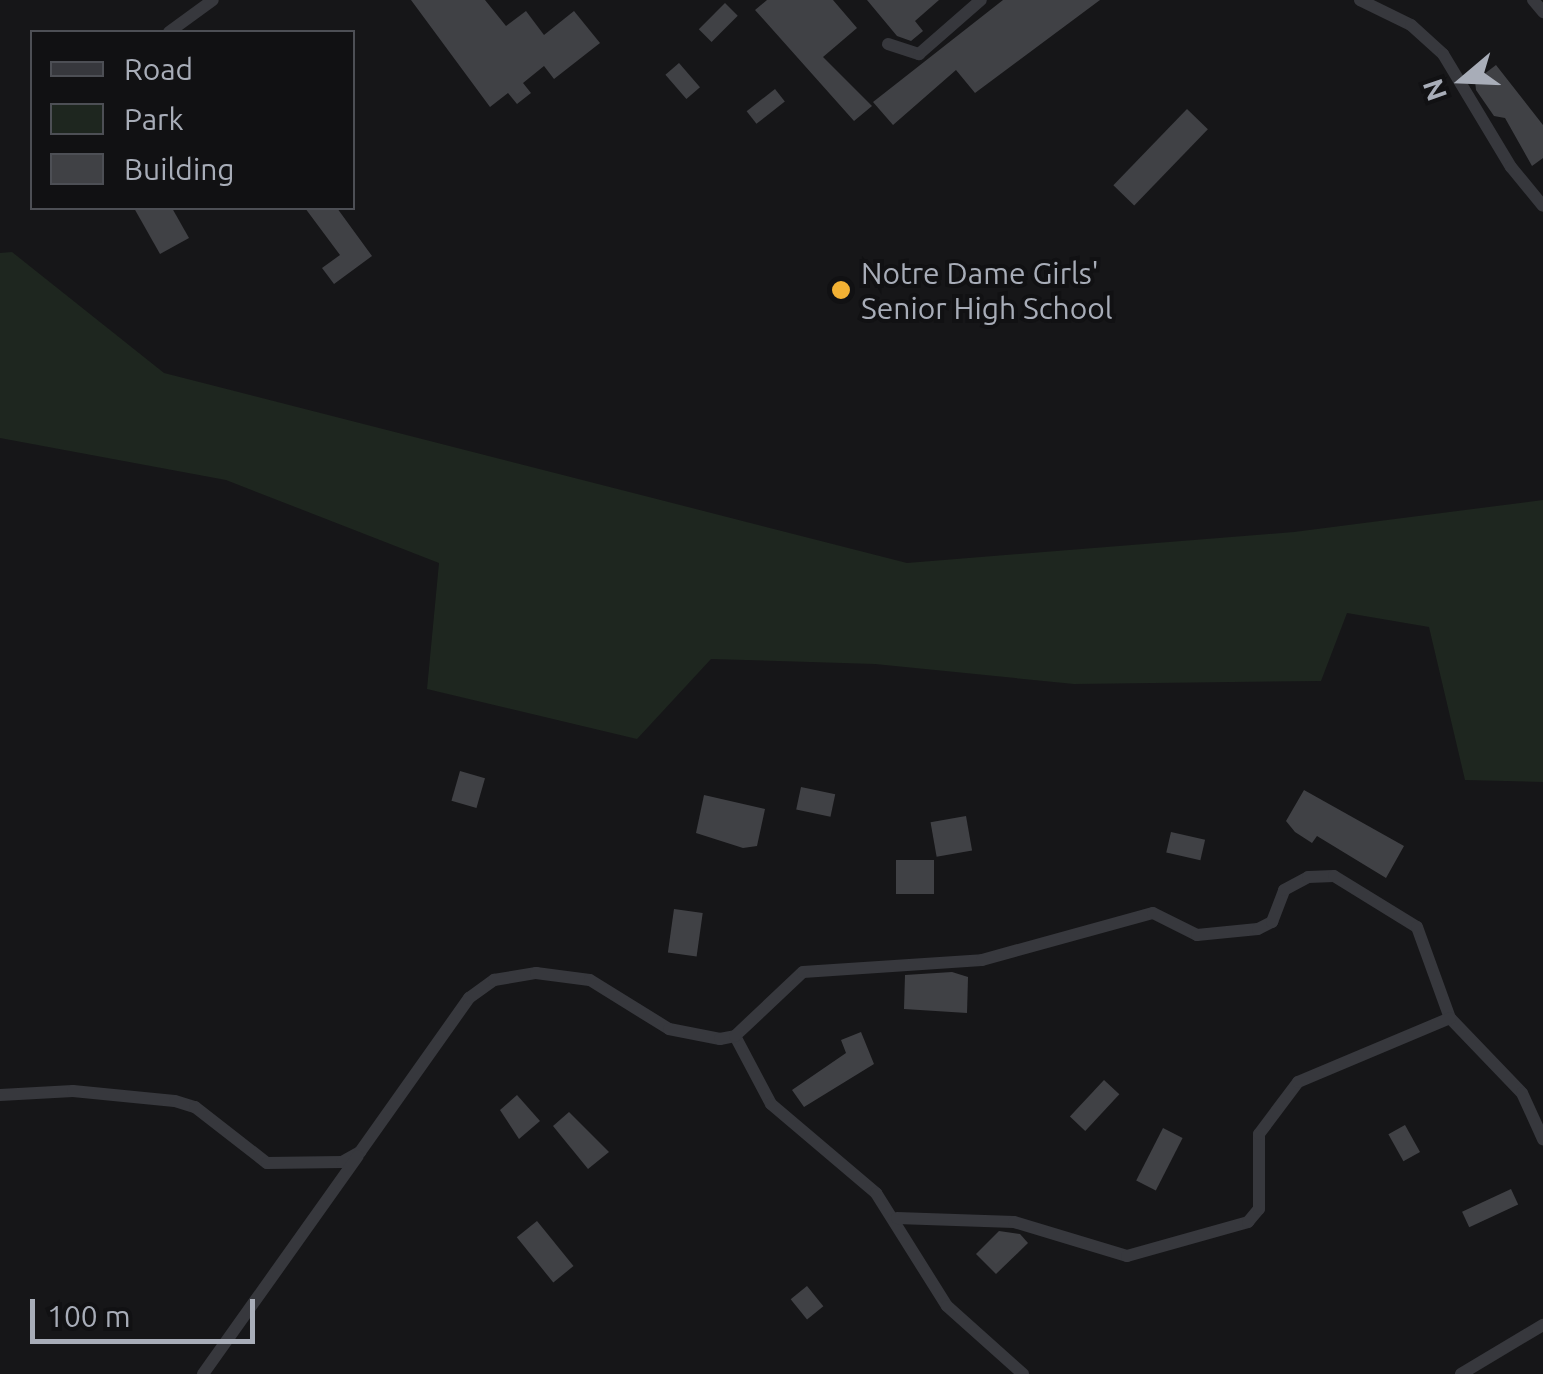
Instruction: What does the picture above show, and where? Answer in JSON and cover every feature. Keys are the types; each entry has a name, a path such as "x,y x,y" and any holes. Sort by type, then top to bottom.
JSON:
{"street":[{"path":"172,30 212,0"},
{"path":"888,44 919,54 981,0"},
{"path":"1360,0 1411,25 1444,54 1511,167 1543,206"},
{"path":"1533,0 1543,12"},
{"path":"203,1374 470,998 494,980 536,973 590,980 678,1032 735,1036 803,972 982,960 1153,914 1196,935 1258,929 1272,922 1284,890 1308,877 1334,876 1418,927 1450,1018 1522,1093 1543,1139"},
{"path":"897,1218 1014,1222 1127,1256 1248,1222 1259,1209 1258,1134 1298,1082 1450,1018"},
{"path":"735,1036 770,1104 876,1192 897,1218 911,1254 947,1306 1023,1374"},
{"path":"0,1094 74,1091 176,1100 195,1107 268,1163 342,1162 360,1152"},
{"path":"1461,1374 1543,1325"}],"green space":[{"path":"12,252 164,373 907,563 1294,532 1543,500 1543,782 1465,780 1429,627 1347,613 1321,681 1074,684 875,664 711,659 637,739 427,689 439,563 226,480 0,438 0,253"}],"building":[{"path":"411,0 485,0 506,26 526,11 544,35 574,11 600,43 554,79 544,66 523,83 531,93 517,104 508,93 490,107"},
{"path":"767,0 833,0 857,28 823,57 872,106 854,121 755,10"},
{"path":"867,0 939,0 915,21 923,31 911,41 897,36"},
{"path":"1003,0 1100,0 975,93 956,70 893,125 873,102"},
{"path":"725,3 738,16 712,42 699,29"},
{"path":"679,63 700,87 686,99 665,75"},
{"path":"1496,65 1543,125 1543,158 1532,166 1505,118 1494,116 1476,90 1475,81"},
{"path":"775,89 785,102 756,124 747,111"},
{"path":"1187,109 1208,129 1134,205 1113,185"},
{"path":"135,210 173,210 189,238 160,254"},
{"path":"306,210 338,210 372,256 334,284 322,268 340,255"},
{"path":"460,771 485,778 476,808 451,801"},
{"path":"801,787 835,794 830,817 796,809"},
{"path":"1304,790 1404,846 1386,878 1317,836 1312,843 1295,832 1286,821"},
{"path":"704,795 765,809 757,846 743,848 696,833"},
{"path":"966,816 972,850 937,857 931,822"},
{"path":"1171,832 1205,840 1200,860 1166,852"},
{"path":"896,860 934,860 934,894 896,894"},
{"path":"674,909 703,913 697,957 668,953"},
{"path":"952,972 968,977 967,1013 904,1009 905,975"},
{"path":"861,1032 874,1064 804,1107 792,1090 846,1053 841,1040"},
{"path":"1104,1080 1119,1094 1085,1131 1070,1117"},
{"path":"517,1095 540,1121 519,1139 500,1110"},
{"path":"569,1112 609,1152 588,1169 553,1126"},
{"path":"1405,1125 1420,1152 1403,1161 1388,1134"},
{"path":"1163,1128 1183,1138 1156,1191 1136,1181"},
{"path":"1511,1189 1518,1204 1469,1227 1462,1212"},
{"path":"537,1221 574,1266 553,1282 517,1237"},
{"path":"999,1231 1020,1234 1028,1243 996,1274 976,1254"},
{"path":"807,1286 823,1306 807,1319 791,1299"}],"place":[{"name":"Notre Dame Girls' Senior High School","path":"841,290"}]}
